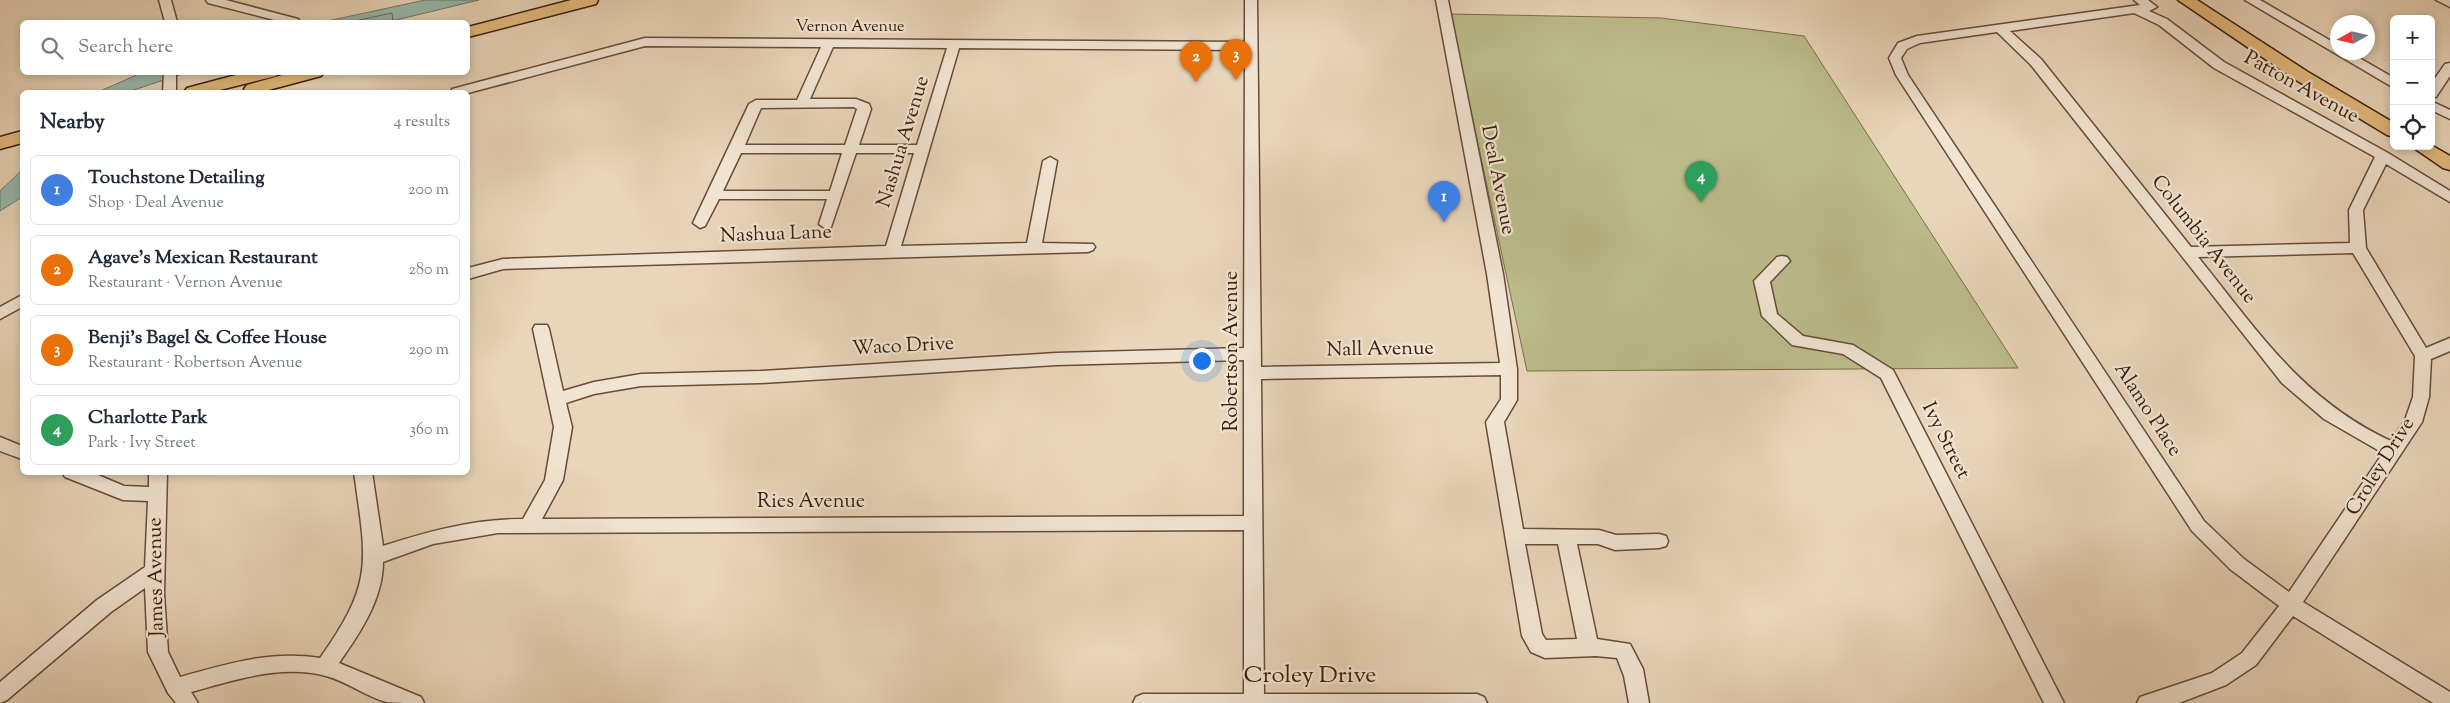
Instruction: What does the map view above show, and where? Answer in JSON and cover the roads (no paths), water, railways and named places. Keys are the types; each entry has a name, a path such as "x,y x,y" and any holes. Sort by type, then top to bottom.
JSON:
{"highway":[{"path":"470,20 550,0"},
{"path":"470,31 590,0"},
{"path":"2186,0 2302,76 2390,128"},
{"path":"2206,0 2316,72 2390,116"},
{"path":"201,90 258,75"},
{"path":"248,90 304,75"},
{"path":"0,143 20,138"},
{"path":"2435,142 2450,151"},
{"path":"0,155 20,150"},
{"path":"2427,150 2450,164"}],"street":[{"path":"166,0 170,20"},
{"path":"212,0 287,20"},
{"name":"Robertson Avenue","path":"1251,0 1250,46 1254,185 1252,354 1254,702"},
{"name":"Deal Avenue","path":"1442,0 1495,274 1509,369 1509,400 1500,411 1495,422 1532,636 1538,646 1556,650 1589,648"},
{"path":"2251,0 2330,47"},
{"path":"2442,0 2450,3"},
{"path":"2000,29 2139,5"},
{"name":"Patton Avenue","path":"2139,5 2219,66 2383,156 2450,197"},
{"name":"Alamo Place","path":"2000,29 1918,40 1902,46 1895,58 1902,76 2198,526 2237,564 2291,604 2450,703"},
{"name":"Columbia Avenue","path":"2000,29 2036,62 2298,391 2333,417 2370,440 2395,451"},
{"name":"Vernon Avenue","path":"465,90 646,42 1250,46"},
{"path":"802,103 829,43"},
{"name":"Nashua Avenue","path":"892,251 954,44"},
{"path":"2352,60 2390,82"},
{"path":"2435,88 2450,67"},
{"path":"170,75 170,90"},
{"path":"700,223 756,104 856,103 864,107 826,224"},
{"path":"2435,107 2450,115"},
{"path":"736,149 922,149"},
{"path":"2383,156 2356,210 2358,248 2423,356 2450,344"},
{"path":"1034,248 1050,161"},
{"path":"713,195 835,195"},
{"name":"Nashua Lane","path":"470,273 482,268 503,264 892,251 1088,247"},
{"path":"2188,252 2358,248"},
{"name":"Ivy Street","path":"1782,261 1762,281 1770,316 1798,341 1847,349 1887,374 2054,703"},
{"path":"0,314 20,301"},
{"path":"530,525 554,480 563,427 541,329"},
{"name":"Waco Drive","path":"558,399 594,388 641,380 760,377 1056,359 1252,354"},
{"name":"Croley Drive","path":"2147,703 2165,699 2219,679 2249,659 2291,604 2413,422 2420,397 2423,356"},
{"name":"Nall Avenue","path":"1252,373 1509,369"},
{"path":"0,444 20,452"},
{"path":"80,475 122,492 157,496"},
{"name":"James Avenue","path":"158,475 154,571 158,652 175,687 188,703"},
{"path":"325,667 354,626 372,580 374,557 363,475"},
{"name":"Ries Avenue","path":"374,557 432,537 469,529 530,525 1253,523"},
{"path":"1515,536 1599,537 1615,542 1659,541"},
{"path":"1566,536 1589,648 1622,650 1629,658 1636,678 1638,703"},
{"path":"0,694 104,606 154,571"},
{"path":"175,687 260,667 294,664 325,667 414,703"},
{"name":"Croley Drive","path":"1143,703 1477,703"}],"water":[{"path":"425,0 479,0 396,20 332,20"},
{"path":"136,75 179,75 134,90 103,90"},
{"path":"20,172 20,198 0,211 0,191"}],"place":[{"name":"Benji's Bagel & Coffee House","path":"1236,80"},
{"name":"Agave's Mexican Restaurant","path":"1196,82"},
{"name":"Charlotte Park","path":"1701,202"},
{"name":"Touchstone Detailing","path":"1444,222"}]}
